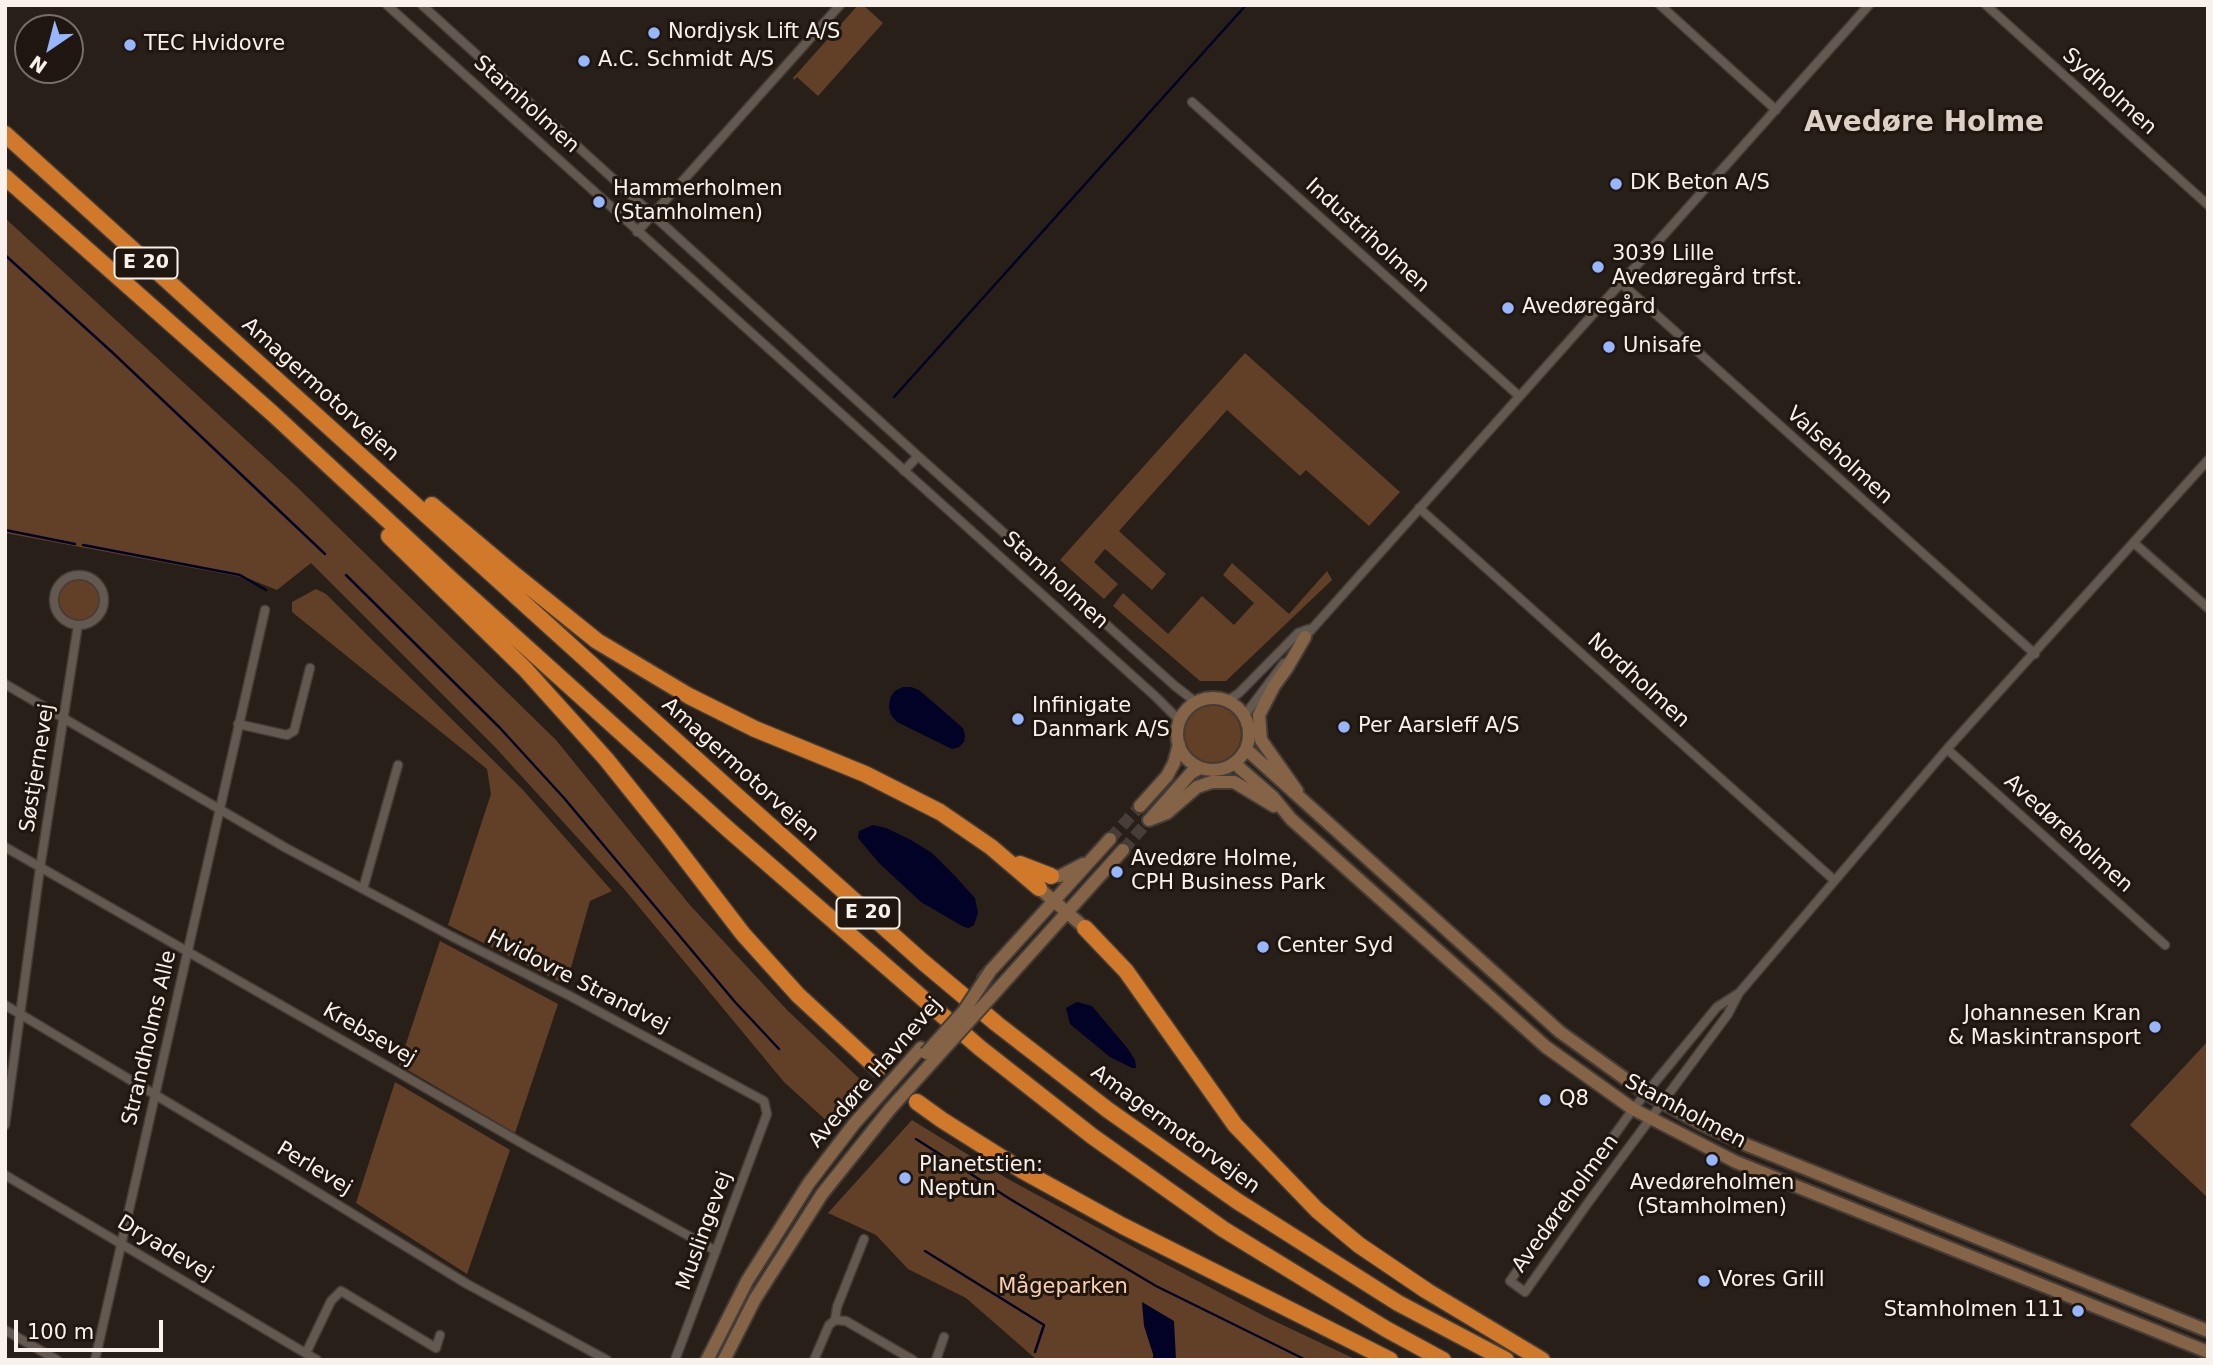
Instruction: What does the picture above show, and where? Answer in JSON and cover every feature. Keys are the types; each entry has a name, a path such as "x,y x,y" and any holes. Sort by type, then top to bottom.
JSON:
{"highway":[{"name":"Amagermotorvejen","path":"5,134 737,796 923,962 997,1024 1108,1110 1237,1201 1398,1303 1506,1360"},
{"name":"E 20","path":"5,177 272,413 719,821 1030,1089 1131,1165 1223,1229 1386,1329 1443,1360"},
{"path":"289,389 369,451 515,575 597,640 689,696 755,729 865,774 940,812 1044,884"},
{"path":"272,413 363,510 525,669 606,759 743,934 798,995 878,1069"},
{"path":"1085,928 1126,971 1235,1125 1317,1210 1359,1245 1426,1291 1542,1360"},
{"path":"911,1094 942,1120 1023,1171 1123,1226 1390,1360"}],"street":[{"name":"Stamholmen","path":"422,5 651,216 1197,703"},
{"path":"637,232 840,5"},
{"path":"1660,5 1776,110"},
{"path":"1244,716 1308,632 1869,5"},
{"name":"Sydholmen","path":"1986,5 2208,205"},
{"name":"Stamholmen","path":"389,6 1180,721"},
{"name":"Industriholmen","path":"1192,102 1519,396"},
{"name":"Valseholmen","path":"1621,283 2035,654"},
{"path":"904,471 918,456"},
{"name":"Avedøreholmen","path":"1739,993 1717,1007 1645,1093 1510,1281 1525,1292 1728,1014 1739,993 1947,749 2208,460"},
{"name":"Nordholmen","path":"1419,508 1834,880"},
{"path":"2134,543 2208,608"},
{"path":"80,575 95,580 104,593 104,601 99,616 78,625 63,619 54,599 65,579 80,575"},
{"name":"Strandholms Alle","path":"94,1360 265,610"},
{"name":"Søstjernevej","path":"5,1125 40,868 78,625"},
{"path":"1227,701 1239,693 1298,633 1308,632"},
{"path":"1307,805 1261,740 1259,715 1274,685 1308,632"},
{"path":"238,724 287,735 293,732 310,668"},
{"name":"Hvidovre Strandvej","path":"5,684 219,809 363,889 722,1077 764,1101 767,1114"},
{"path":"1215,699 1227,701 1244,716 1248,729 1246,749 1234,763 1214,770 1200,768 1185,756 1179,744 1177,733 1180,721 1187,710 1197,703 1215,699"},
{"path":"1140,806 1167,776 1179,744"},
{"name":"Stamholmen","path":"1246,749 1560,1032 1645,1093 1703,1125 1747,1145 2208,1331"},
{"name":"Avedøreholmen","path":"1947,749 2165,945"},
{"name":"Stamholmen","path":"1234,763 1273,797 1291,819 1546,1047 1633,1109 1736,1162 2208,1352"},
{"path":"363,889 398,765"},
{"path":"1200,768 1191,773 1149,820 1167,813 1197,787 1212,782 1234,782 1291,819"},
{"name":"Avedøre Havnevej","path":"707,1360 747,1281 809,1183 854,1124 892,1081 982,1007 998,976 1051,903 1110,839"},
{"name":"Krebsevej","path":"5,847 531,1149 716,1251"},
{"name":"Avedøre Havnevej","path":"724,1360 755,1298 808,1215 844,1165 911,1094 927,1053 998,976 1067,912 1123,850"},
{"path":"1085,928 1067,912 1051,903 1044,884 1090,861"},
{"name":"Perlevej","path":"5,1005 467,1284 607,1360"},
{"path":"878,1069 911,1094"},
{"name":"Muslingevej","path":"676,1360 767,1114"},
{"name":"Dryadevej","path":"5,1175 317,1360"},
{"path":"814,1360 829,1325 835,1320 837,1307 864,1239"},
{"path":"306,1353 331,1301 341,1291 436,1348 440,1335"},
{"path":"835,1320 846,1321 913,1360"},
{"path":"5,1330 57,1360"},
{"path":"936,1360 944,1338"}],"green space":[{"path":"858,5 863,5 883,23 818,96 797,77 794,80 793,78"},
{"path":"5,218 296,486 556,740 689,904 787,1010 863,1082 829,1123 784,1082 625,890 495,747 311,563 277,590 247,578 5,533"},
{"path":"1245,353 1400,492 1369,526 1306,470 1300,476 1227,410 1119,531 1166,574 1152,590 1105,549 1094,562 1118,584 1104,599 1060,560"},
{"path":"1232,563 1289,614 1327,571 1332,580 1226,681 1200,681 1113,606 1123,593 1168,634 1202,596 1234,625 1254,603 1223,575"},
{"path":"80,578 95,584 101,599 95,614 80,620 65,614 59,599 65,584"},
{"path":"316,589 326,594 523,790 612,891 590,901 566,985 448,925 491,794 487,769 292,612 292,602"},
{"path":"1212,705 1223,707 1236,718 1241,734 1239,745 1228,758 1212,763 1201,761 1188,750 1183,734 1185,723 1196,710"},
{"path":"440,941 558,1004 515,1133 399,1065"},
{"path":"2208,1041 2208,1198 2130,1125"},
{"path":"395,1082 510,1150 467,1274 356,1203"},
{"name":"Mågeparken","path":"912,1120 1006,1178 1137,1249 1268,1318 1357,1360 1037,1360 966,1298 908,1269 876,1235 828,1213"}],"water":[{"path":"903,687 919,690 963,728 964,742 952,749 897,722 891,715 890,698 895,691"},
{"path":"873,825 886,828 932,853 975,898 978,913 974,925 964,927 921,902 879,863 858,838 859,831"},
{"path":"1077,1002 1092,1006 1128,1049 1135,1060 1136,1068 1110,1057 1070,1024 1066,1008"},
{"path":"1142,1302 1174,1321 1176,1360 1153,1360 1144,1326"}],"waterway":[{"path":"894,397 1246,5"},
{"path":"5,255 113,353 325,554"},
{"path":"5,530 75,544"},
{"path":"83,545 240,575 266,590"},
{"path":"346,575 500,728 564,798 735,1002 779,1049"},
{"path":"916,1139 1156,1286 1306,1360"},
{"path":"925,1251 1044,1325 1035,1352"}],"tunnel":[{"path":"1110,839 1140,806"},
{"path":"1123,850 1149,820"}],"place":[{"name":"Nordjysk Lift A/S","path":"654,33"},
{"name":"TEC Hvidovre","path":"130,45"},
{"name":"A.C. Schmidt A/S","path":"584,61"},
{"name":"DK Beton A/S","path":"1616,184"},
{"name":"Hammerholmen (Stamholmen)","path":"599,202"},
{"name":"3039 Lille Avedøregård trfst.","path":"1598,267"},
{"name":"Avedøregård","path":"1508,308"},
{"name":"Unisafe","path":"1609,347"},
{"name":"Infinigate Danmark A/S","path":"1018,719"},
{"name":"Per Aarsleff A/S","path":"1344,727"},
{"name":"Avedøre Holme, CPH Business Park","path":"1117,872"},
{"name":"Center Syd","path":"1263,947"},
{"name":"Johannesen Kran & Maskintransport","path":"2155,1027"},
{"name":"Q8","path":"1545,1100"},
{"name":"Avedøreholmen (Stamholmen)","path":"1712,1160"},
{"name":"Planetstien: Neptun","path":"905,1178"},
{"name":"Vores Grill","path":"1704,1281"},
{"name":"Stamholmen 111","path":"2078,1311"}],"district":[{"name":"Avedøre Holme","path":"1924,124"}]}
